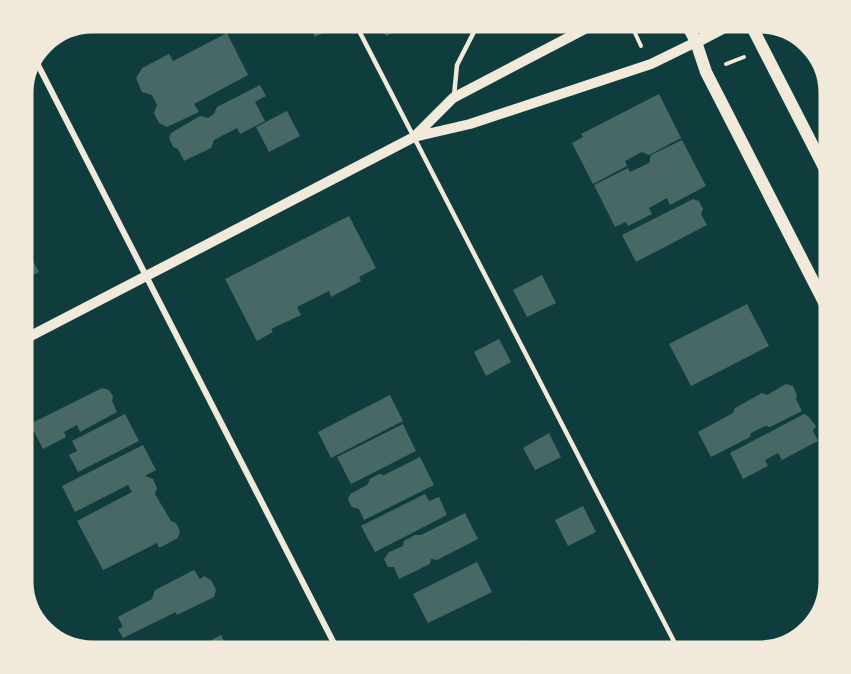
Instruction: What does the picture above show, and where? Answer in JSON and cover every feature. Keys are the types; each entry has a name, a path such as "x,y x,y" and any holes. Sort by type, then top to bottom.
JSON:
{"main road":[{"path":"691,32 706,72 820,294"},
{"path":"696,42 715,32"},
{"path":"755,32 820,159"}],"street":[{"path":"414,137 453,98 579,32"},
{"path":"32,335 414,137 470,124 651,64 696,42"},
{"path":"38,65 333,642"}],"lane":[{"path":"360,32 674,642"},
{"path":"453,98 457,64 472,32"}],"path":[{"path":"635,33 642,48"},
{"path":"722,65 745,57"}],"building":[{"path":"312,32 325,32 315,37"},
{"path":"227,33 248,75 194,104 199,112 167,127 159,123 154,113 157,105 152,95 142,92 136,78 142,68 169,54 173,61"},
{"path":"260,85 266,96 255,102 265,121 240,134 237,128 214,140 211,148 184,161 178,149 173,147 169,138 171,133 200,116 208,118 214,114 217,107"},
{"path":"659,94 681,138 649,155 642,152 625,161 627,166 593,184 572,143 583,137 581,134"},
{"path":"287,111 300,136 269,152 256,127"},
{"path":"682,140 706,186 670,205 667,198 649,208 652,214 628,226 626,222 615,227 594,185 628,168 630,172 649,163 651,155"},
{"path":"693,199 699,201 703,209 701,214 707,225 636,262 622,235"},
{"path":"349,216 376,268 359,277 361,281 331,297 329,291 297,307 301,315 271,329 273,332 257,341 225,279"},
{"path":"32,260 39,272 32,276"},
{"path":"542,275 556,303 527,317 513,290"},
{"path":"747,304 769,346 691,386 669,344"},
{"path":"499,339 511,362 486,376 474,352"},
{"path":"786,384 793,386 802,411 770,427 765,426 751,433 750,437 711,457 698,432 733,413 735,408 762,393 767,395"},
{"path":"102,388 109,390 113,396 112,401 117,412 80,432 77,425 64,432 66,437 43,449 32,428 32,423"},
{"path":"390,395 403,421 331,458 318,432"},
{"path":"125,414 139,441 78,472 69,455 77,451 72,441"},
{"path":"804,414 816,426 813,431 818,441 782,460 778,453 765,460 768,466 743,479 730,453"},
{"path":"403,424 416,451 351,484 337,457"},
{"path":"549,433 561,457 535,470 523,448"},
{"path":"143,445 156,470 145,476 153,479 157,488 155,494 171,521 176,523 180,531 178,538 159,548 157,543 103,570 77,521 132,492 128,485 75,512 62,486"},
{"path":"420,457 434,485 364,520 359,509 352,507 348,500 350,494 367,485 370,479 379,474 384,475"},
{"path":"425,494 429,501 439,497 447,515 375,552 361,526"},
{"path":"583,506 596,532 568,546 555,520"},
{"path":"465,513 478,539 437,560 431,559 430,564 399,579 394,567 388,567 384,559 389,552 403,546 404,541"},
{"path":"477,562 492,592 428,623 413,594"},
{"path":"194,570 200,579 204,576 211,580 216,590 214,597 177,615 176,612 123,638 118,629 123,627 118,617 152,599 155,590"},
{"path":"221,635 224,642 208,642"}]}
